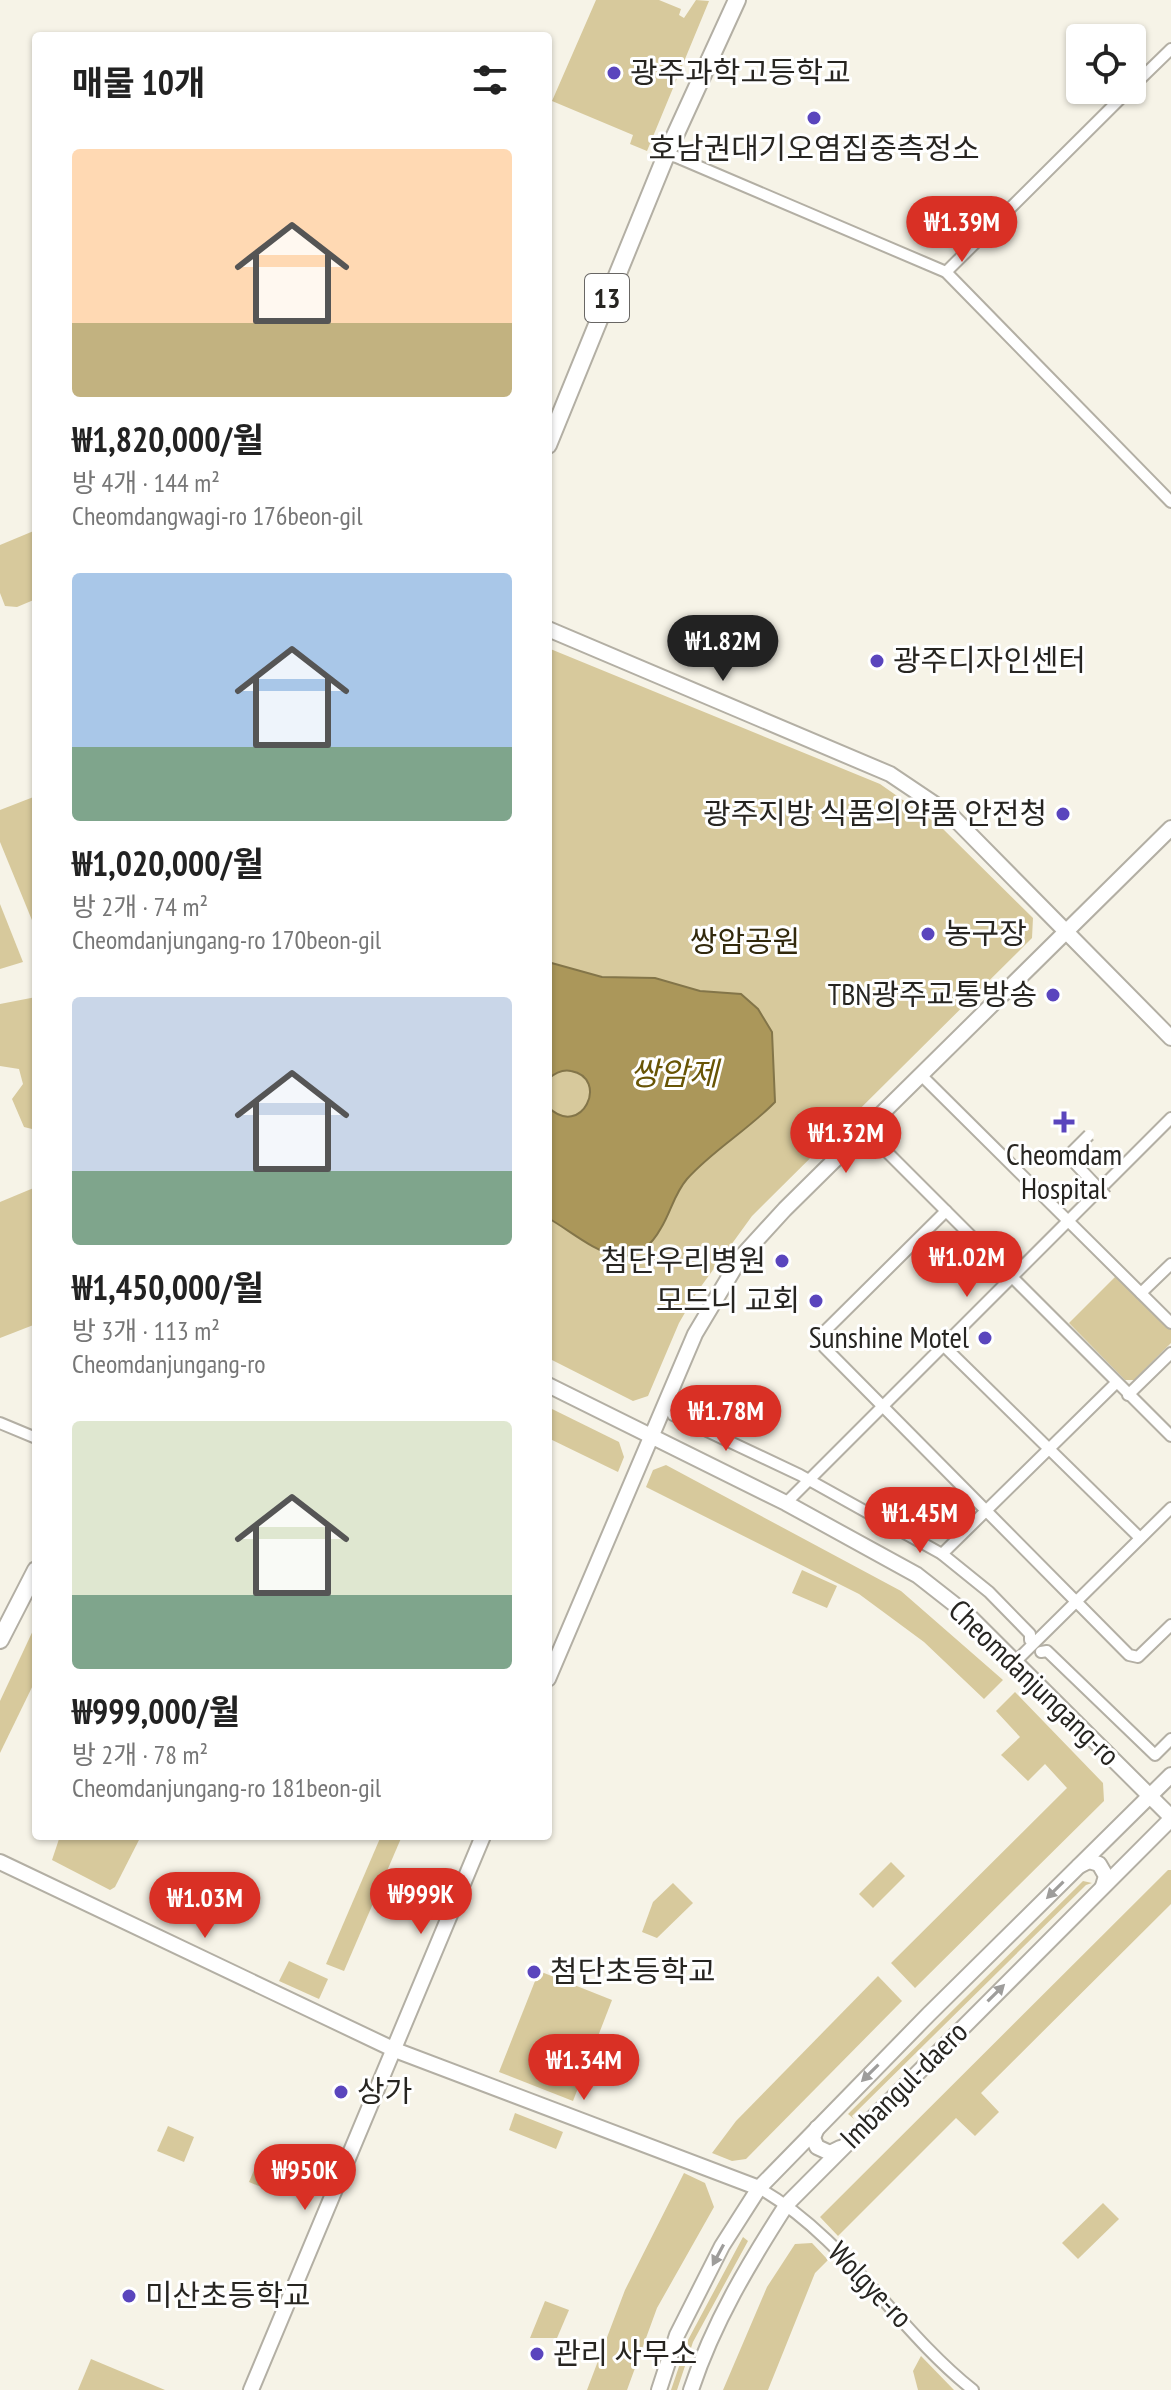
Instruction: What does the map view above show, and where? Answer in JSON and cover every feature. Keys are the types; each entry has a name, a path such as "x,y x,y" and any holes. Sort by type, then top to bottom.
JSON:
{"main road":[{"name":"13","path":"552,435 667,153 737,0"},
{"path":"0,1640 32,1582"}],"street":[{"path":"1146,74 1171,49"},
{"path":"946,272 1116,104"},
{"path":"667,153 946,272 1171,502"},
{"path":"552,631 890,774 951,815 1171,1038"},
{"path":"552,1670 695,1334 726,1278 758,1238 1171,828"},
{"path":"921,1075 1171,1323"},
{"path":"786,1503 1171,1118"},
{"path":"865,1130 1171,1436"},
{"path":"1089,1135 1068,1156 1108,1197"},
{"path":"946,1211 825,1331 824,1347 1078,1600 1129,1655 1138,1657 1171,1625"},
{"path":"1141,1293 1171,1264"},
{"path":"944,1346 1140,1538"},
{"path":"1128,1395 1171,1353"},
{"path":"942,1554 1116,1383"},
{"name":"Cheomdanjungang-ro","path":"552,1387 786,1503 917,1575 968,1615 1171,1818"},
{"path":"673,1415 808,1480 942,1554 989,1592 1030,1634 1030,1640"},
{"path":"0,1423 32,1436"},
{"path":"1016,1661 1171,1508"},
{"path":"1041,1652 1047,1651 1155,1755 1171,1739"},
{"name":"Imbangul-daero","path":"659,2390 677,2335 722,2246 759,2188 1171,1775"},
{"name":"Imbangul-daero","path":"691,2390 705,2348 749,2263 787,2204 1171,1818"},
{"path":"251,2390 481,1840"},
{"path":"1077,1867 1089,1861 1103,1867 1106,1876 1100,1890"},
{"path":"0,1862 395,2050 759,2188"},
{"path":"820,2125 813,2138 817,2147 830,2153 842,2147"},
{"name":"Wolgye-ro","path":"759,2188 787,2204 817,2230 973,2390"}],"green space":[{"name":"광주과학고등학교","path":"596,0 659,0 681,9 679,15 684,18 696,0 709,1 647,151 630,144 633,135 552,101"},
{"path":"32,532 32,601 17,607 5,606 0,593 0,545"},
{"name":"쌍암공원","path":"552,650 880,784 940,826 1033,918 1032,938 752,1216 697,1292 679,1323 648,1396 633,1401 552,1360"},
{"path":"32,798 32,920 0,842 0,810"},
{"path":"0,904 23,962 0,969"},
{"path":"32,998 32,1129 24,1127 12,1099 23,1084 19,1069 0,1066 0,1004"},
{"path":"32,1189 32,1326 0,1338 0,1202"},
{"path":"1118,1274 1171,1328 1171,1343 1134,1380 1125,1380 1069,1323"},
{"path":"552,1409 619,1442 624,1457 618,1472 552,1440"},
{"path":"666,1465 901,1591 1003,1680 984,1699 924,1642 859,1594 646,1487 653,1470"},
{"path":"802,1570 837,1586 827,1608 792,1593"},
{"path":"32,1633 32,1687 0,1753 0,1701"},
{"path":"1015,1692 1103,1783 1104,1801 915,1988 891,1963 1067,1788 1045,1764 1028,1781 1001,1755 1020,1737 996,1711"},
{"path":"59,1840 139,1840 115,1887 110,1890 52,1860"},
{"path":"379,1840 400,1840 344,1971 326,1964"},
{"path":"891,1862 905,1876 873,1908 859,1894"},
{"path":"1171,1870 1171,1904 981,2093 999,2112 975,2136 956,2118 838,2236 820,2217"},
{"path":"1083,1881 1092,1883 1086,1885 852,2116 854,2119 848,2114"},
{"path":"673,1883 693,1903 657,1938 642,1932 653,1902"},
{"path":"289,1961 328,1979 319,1999 279,1981"},
{"path":"539,1971 612,2000 573,2101 499,2072"},
{"path":"878,1976 902,2001 746,2159 732,2161 712,2153 736,2121"},
{"path":"515,2113 563,2132 556,2149 509,2130"},
{"path":"168,2126 194,2137 184,2162 157,2151"},
{"path":"259,2158 285,2168 275,2193 249,2182"},
{"path":"684,2173 705,2183 714,2207 657,2308 627,2390 587,2390 625,2290"},
{"path":"1103,2203 1119,2219 1078,2259 1062,2243"},
{"path":"743,2237 748,2241 693,2342 677,2390 671,2390 688,2340"},
{"path":"812,2243 828,2260 815,2273 768,2390 723,2390 767,2287 795,2244"},
{"path":"545,2301 569,2310 557,2338 530,2338"},
{"path":"921,2356 954,2390 918,2390 913,2371"},
{"path":"91,2359 165,2390 78,2390"}],"water":[{"name":"쌍암제","path":"552,963 602,977 655,978 700,991 741,994 758,1009 772,1032 775,1102 687,1179 661,1228 648,1245 635,1254 621,1256 592,1246 552,1221 552,1110 560,1115 571,1116 581,1112 590,1094 589,1084 583,1076 571,1071 552,1076"}],"place":[{"name":"광주과학고등학교","path":"614,73"},
{"name":"호남권대기오염집중측정소","path":"814,118"},
{"name":"광주디자인센터","path":"877,661"},
{"name":"광주지방 식품의약품 안전청","path":"1063,814"},
{"name":"농구장","path":"928,934"},
{"name":"TBN광주교통방송","path":"1053,995"},
{"name":"Cheomdam Hospital","path":"1064,1122"},
{"name":"첨단우리병원","path":"782,1261"},
{"name":"모드니 교회","path":"816,1301"},
{"name":"Sunshine Motel","path":"985,1338"},
{"name":"첨단초등학교","path":"534,1972"},
{"name":"상가","path":"341,2092"},
{"name":"미산초등학교","path":"129,2296"},
{"name":"관리 사무소","path":"537,2354"}]}
